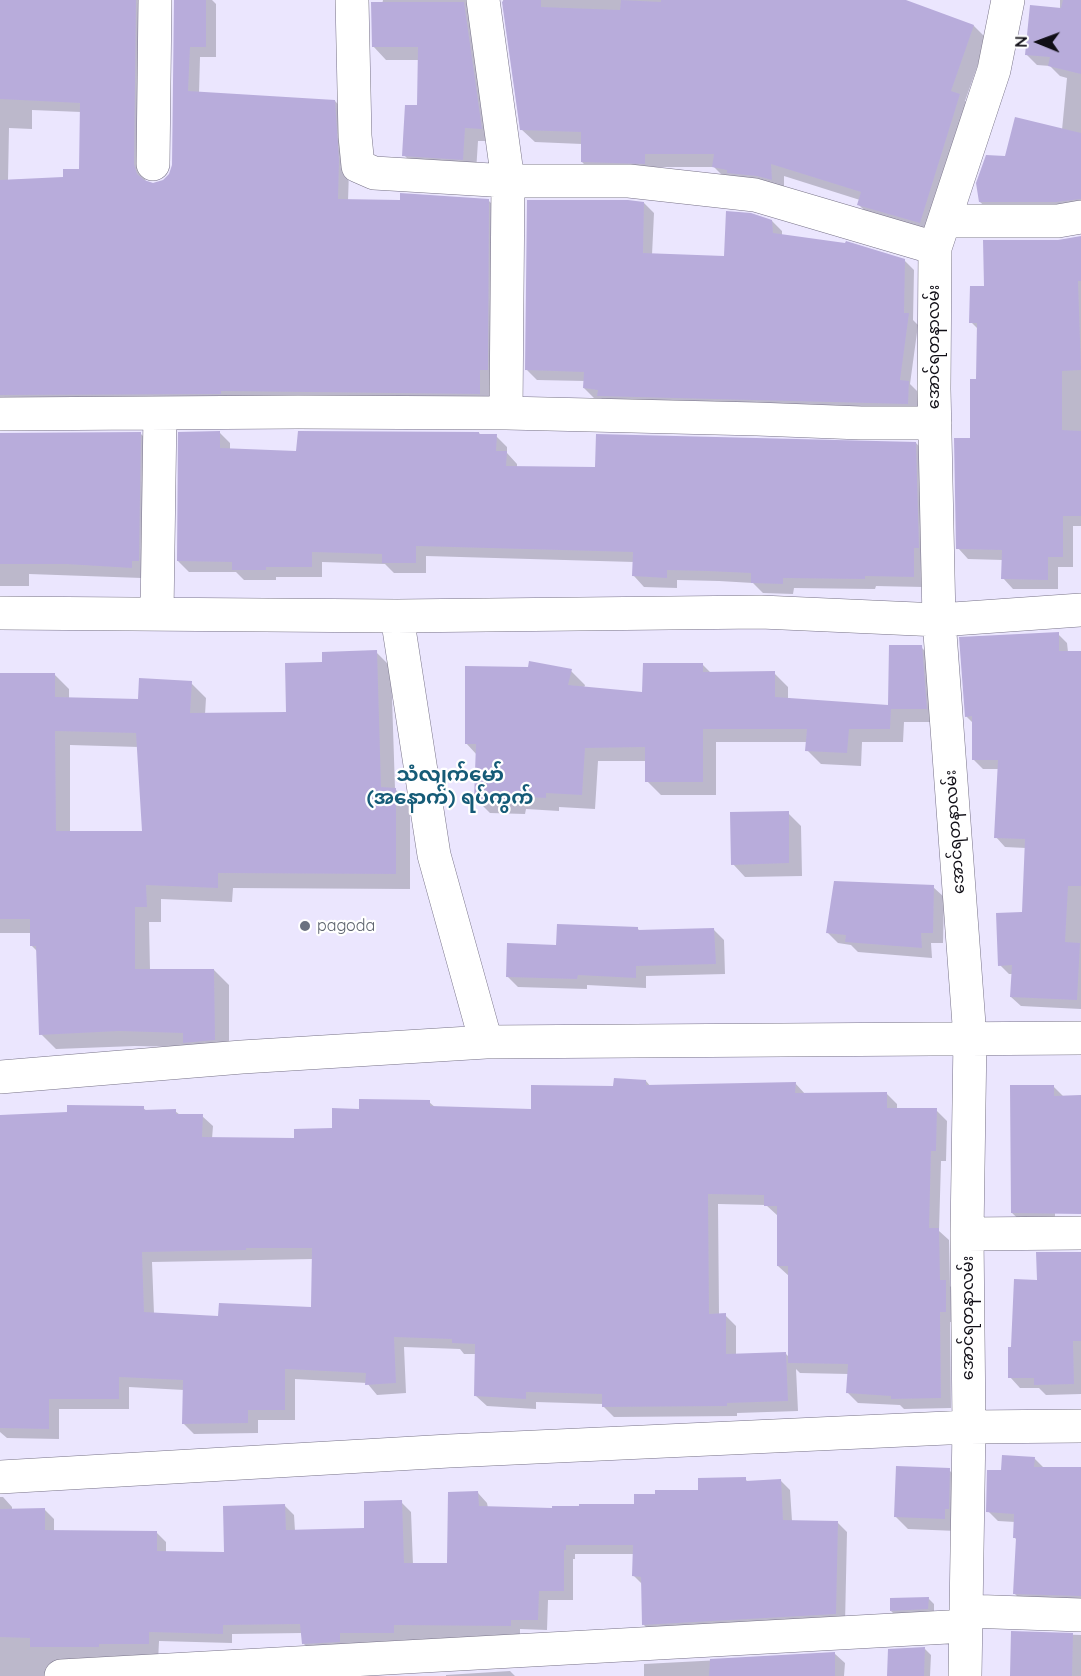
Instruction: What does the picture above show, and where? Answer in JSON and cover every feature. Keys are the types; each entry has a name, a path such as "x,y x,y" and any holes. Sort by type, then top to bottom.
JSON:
{"street":[{"path":"153,164 155,0"},
{"path":"352,0 355,136 358,166 374,173 508,181 629,181 754,195 940,235 1081,217"},
{"path":"483,0 508,181 506,413"},
{"name":"အောင်ရတနာလမ်း","path":"965,1676 969,1427 967,1234 970,1038 939,620 935,423 940,235 994,70 1008,0"},
{"path":"157,614 160,413"},
{"path":"0,414 506,413 935,423"},
{"path":"0,612 397,616 761,612 939,620 1081,610"},
{"path":"397,616 434,855 486,1042"},
{"path":"0,1077 242,1057 486,1042 1081,1038"},
{"path":"967,1234 1081,1233"},
{"path":"0,1477 449,1451 969,1427 1081,1426"},
{"path":"61,1676 966,1618 1081,1615"}],"building":[{"path":"0,0 136,0 134,164 137,174 144,180 153,183 163,180 169,174 172,165 174,0 206,0 206,47 190,47 188,91 335,100 339,160 338,199 400,200 400,193 489,199 488,370 480,370 480,394 221,391 221,394 0,395 0,180 63,177 63,169 79,169 80,103 0,99"},
{"path":"504,0 541,0 541,7 620,10 621,0 661,2 661,0 906,0 974,25 951,91 960,94 920,223 857,205 861,192 771,164 772,180 727,173 727,170 712,167 714,154 645,154 645,164 581,162 581,132 520,130 502,2"},
{"path":"1063,0 1081,0 1081,74 1048,66 1050,57 1025,55 1030,5 1061,8"},
{"path":"371,2 464,2 482,129 465,128 463,160 402,156 405,105 417,105 418,47 372,47"},
{"path":"1015,117 1081,133 1081,199 1056,202 979,202 976,183 986,155 1005,156"},
{"path":"527,200 644,202 643,253 724,256 726,211 751,213 772,220 773,233 845,243 846,241 905,259 904,313 909,313 900,380 909,381 908,404 597,396 598,390 583,388 584,372 525,370"},
{"path":"1081,236 1081,281 1078,281 1081,370 1062,371 1062,430 1081,431 1081,516 1063,516 1063,557 1048,557 1048,580 1001,579 1002,550 956,549 954,438 970,438 970,379 976,379 977,323 969,323 970,286 984,286 983,240 1058,240"},
{"path":"220,431 220,448 296,451 298,431 497,434 496,451 507,451 506,466 595,467 596,434 916,442 919,548 914,548 914,577 783,578 783,584 751,583 751,573 667,570 667,578 632,576 633,552 416,546 416,563 382,563 382,554 312,552 312,567 232,570 232,562 177,561 178,432"},
{"path":"141,432 139,561 132,561 132,568 66,564 0,564 0,433"},
{"path":"1059,632 1059,651 1081,651 1081,886 1068,886 1065,942 1080,943 1077,1000 1010,997 1012,965 998,966 996,913 1022,912 1025,839 994,838 998,760 972,760 972,716 965,717 959,637"},
{"path":"889,645 922,645 927,709 891,709 890,729 849,729 847,753 805,751 807,729 703,729 703,782 645,782 645,747 585,748 582,795 546,793 546,798 512,796 512,801 474,800 476,744 465,744 465,666 528,667 529,661 572,669 568,685 642,692 643,663 703,663 703,672 775,671 775,697 888,705"},
{"path":"377,650 381,787 396,788 396,874 218,873 218,888 146,885 147,907 135,907 135,969 214,969 215,1040 183,1043 183,1033 119,1031 39,1035 36,946 30,946 30,919 0,919 0,673 55,673 55,697 138,699 139,678 192,681 190,713 286,712 285,663 322,662 322,652","holes":["55,731 136,733 142,831 56,831"]},
{"path":"789,811 789,863 731,865 730,812"},
{"path":"834,881 934,885 933,933 921,933 922,948 845,942 846,935 826,933"},
{"path":"557,924 638,927 638,930 714,928 716,964 636,966 636,978 578,975 577,979 506,977 507,943 556,945"},
{"path":"614,1078 646,1080 646,1085 796,1082 795,1093 887,1092 887,1108 937,1108 936,1151 931,1151 929,1228 939,1228 940,1280 946,1280 946,1312 940,1312 941,1398 891,1399 891,1396 846,1393 848,1364 788,1363 788,1266 777,1266 777,1206 764,1206 764,1195 708,1194 709,1314 726,1313 726,1354 786,1352 788,1401 727,1403 727,1406 602,1407 602,1394 526,1392 526,1399 474,1396 475,1344 452,1343 452,1339 394,1337 396,1383 365,1385 366,1373 285,1369 285,1410 248,1410 248,1423 182,1424 183,1380 119,1377 119,1399 49,1399 49,1429 0,1428 0,1115 67,1112 67,1105 144,1106 144,1110 176,1109 176,1114 203,1114 202,1137 294,1138 294,1129 332,1128 332,1108 359,1109 359,1099 430,1100 430,1106 531,1109 531,1085 613,1086","holes":["312,1248 311,1307 219,1303 218,1316 144,1312 142,1252"]},
{"path":"1010,1085 1054,1085 1054,1096 1081,1095 1081,1214 1011,1213"},
{"path":"1036,1252 1081,1252 1081,1341 1073,1341 1074,1384 1034,1385 1034,1378 1008,1378 1008,1347 1011,1347 1014,1279 1037,1280"},
{"path":"1002,1455 1035,1457 1034,1467 1081,1467 1081,1596 1013,1594 1016,1538 1013,1538 1014,1514 986,1512 987,1470 1001,1470"},
{"path":"896,1466 950,1468 949,1509 945,1509 945,1519 894,1517"},
{"path":"746,1477 746,1481 781,1479 783,1520 838,1521 836,1614 642,1625 641,1577 632,1576 633,1545 566,1545 564,1591 539,1591 538,1620 511,1620 511,1626 394,1625 394,1633 340,1633 340,1642 302,1644 300,1624 223,1625 223,1634 149,1632 149,1644 99,1644 99,1647 30,1647 30,1638 0,1637 0,1509 45,1508 45,1530 157,1531 157,1551 224,1552 223,1506 285,1504 286,1530 364,1528 364,1501 402,1500 404,1563 447,1563 448,1492 478,1491 479,1506 552,1508 552,1506 579,1506 579,1504 634,1504 634,1494 655,1494 655,1490 698,1490 698,1478"},
{"path":"929,1597 928,1609 890,1611 890,1598"},
{"path":"1011,1631 1073,1633 1072,1676 1010,1676"},
{"path":"925,1647 924,1676 887,1676 888,1649"},
{"path":"835,1652 835,1676 709,1676 710,1659"}],"place":[{"name":"pagoda","path":"305,926"}],"district":[{"name":"သံလျက်မော် (အနောက်) ရပ်ကွက်","path":"450,786"}]}
